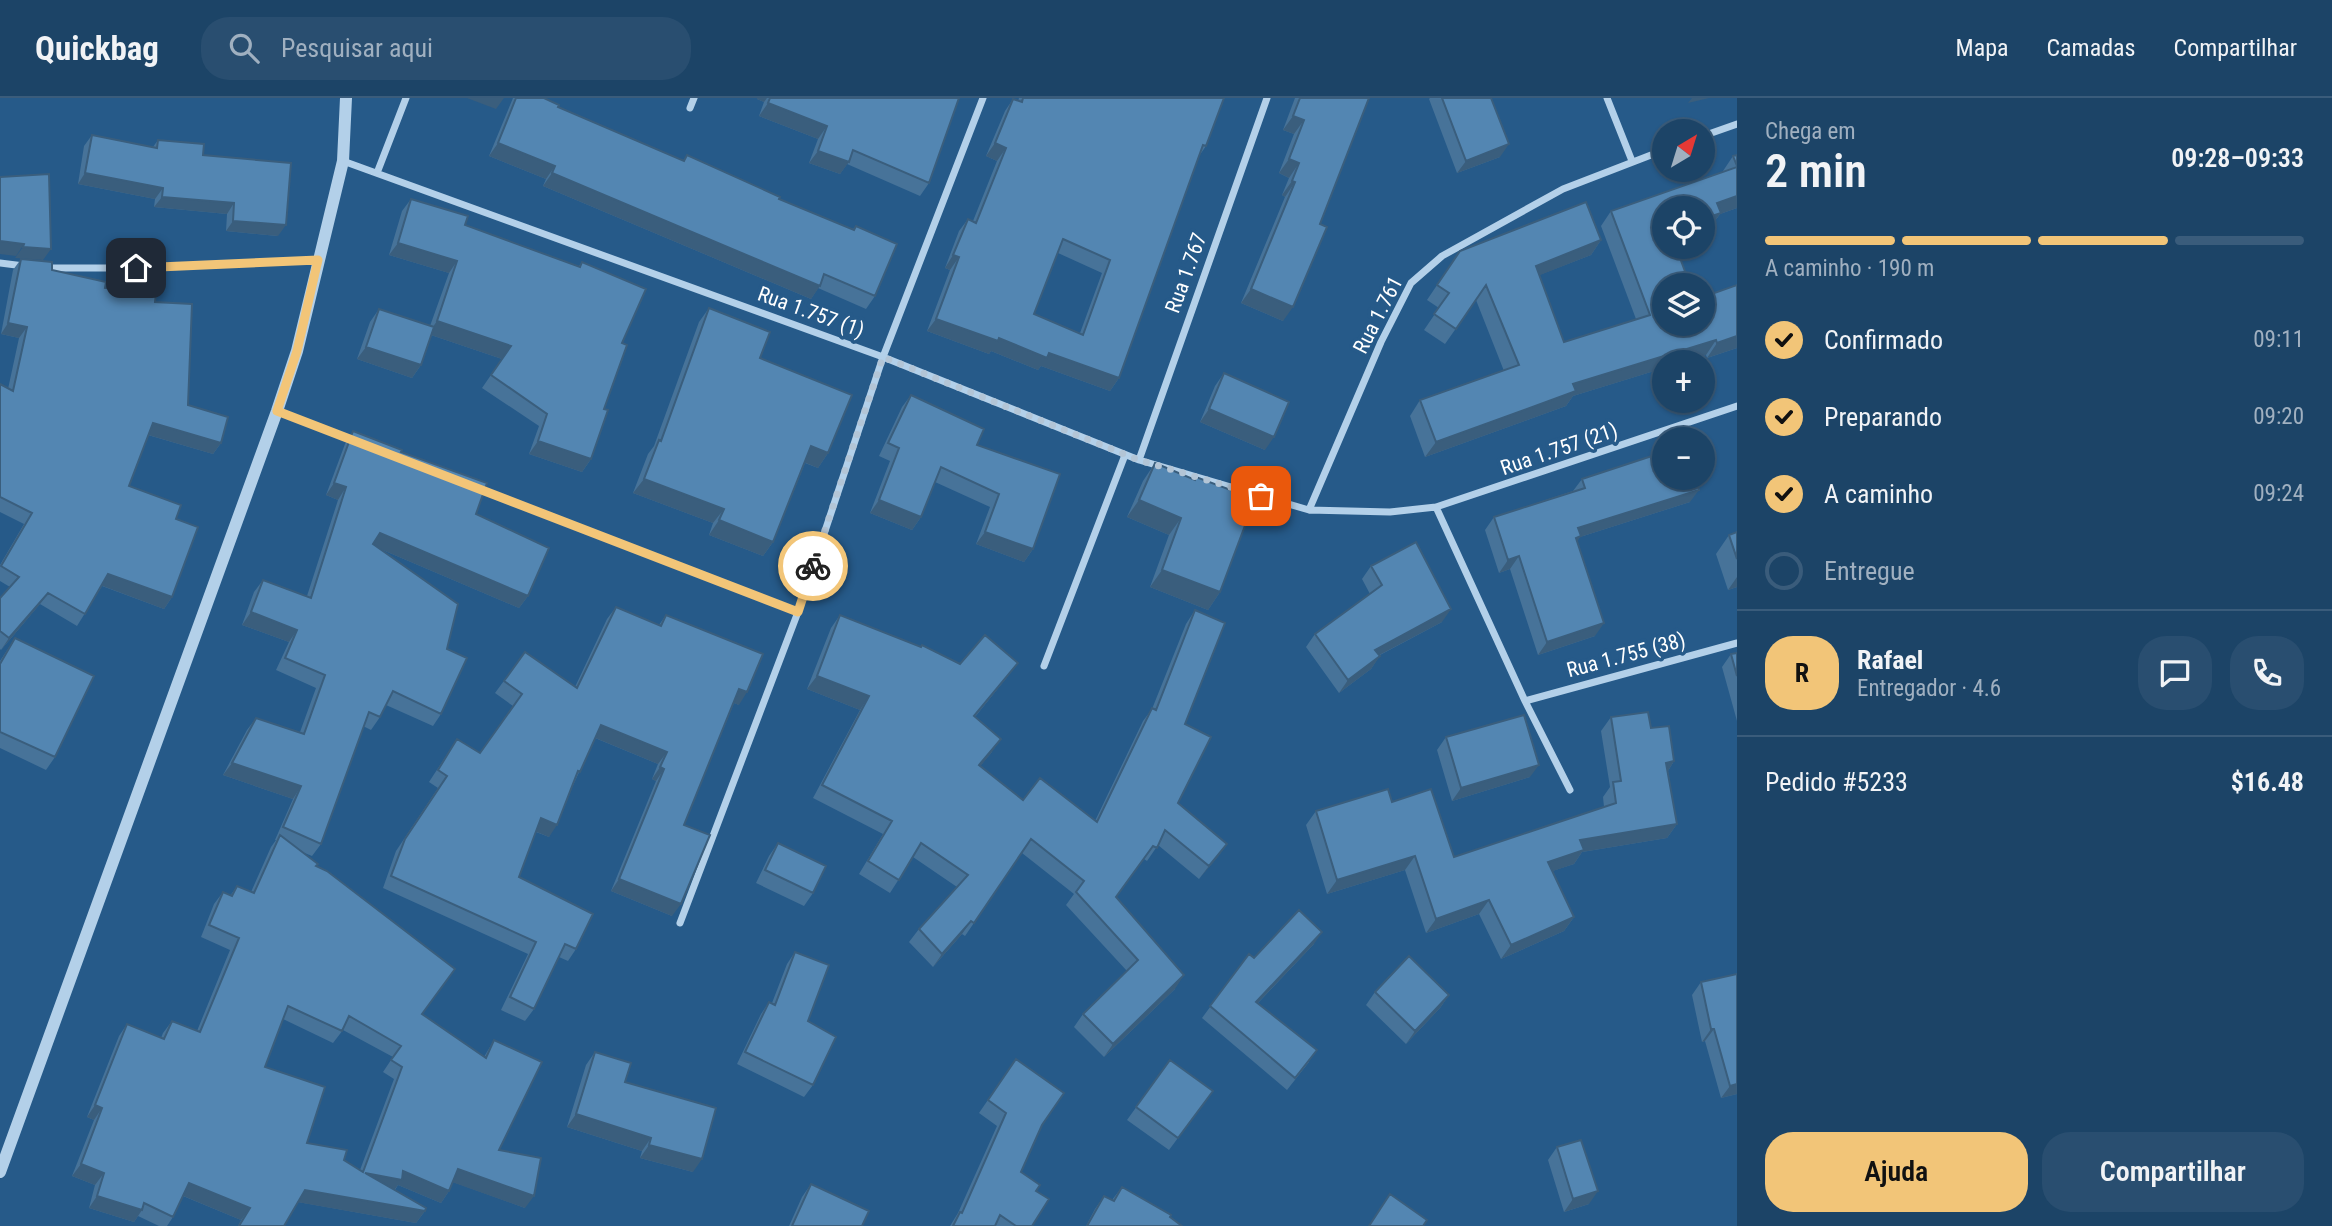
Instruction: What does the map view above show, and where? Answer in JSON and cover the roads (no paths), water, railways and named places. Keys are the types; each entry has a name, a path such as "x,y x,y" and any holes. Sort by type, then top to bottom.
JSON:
{"street":[{"path":"0,1172 297,351 343,161 346,98"},
{"path":"377,173 406,98"},
{"path":"690,108 694,98"},
{"path":"680,923 798,612 883,357 983,98"},
{"name":"Rua 1.767","path":"1139,460 1267,98"},
{"path":"1607,98 1632,161"},
{"path":"1715,132 1737,124"},
{"name":"Rua 1.761","path":"1309,510 1381,342 1411,283 1442,256 1563,189 1652,154"},
{"name":"Rua 1.757 (1)","path":"343,161 883,357 1139,460 1309,510 1390,512"},
{"path":"0,263 44,268 136,268 318,260"},
{"name":"Rua 1.757 (21)","path":"1390,512 1436,507 1737,406"},
{"path":"277,411 368,446"},
{"path":"1044,666 1125,455"},
{"path":"472,486 798,612"},
{"path":"1436,507 1525,701 1570,790"},
{"name":"Rua 1.755 (38)","path":"1525,701 1737,643"}]}
